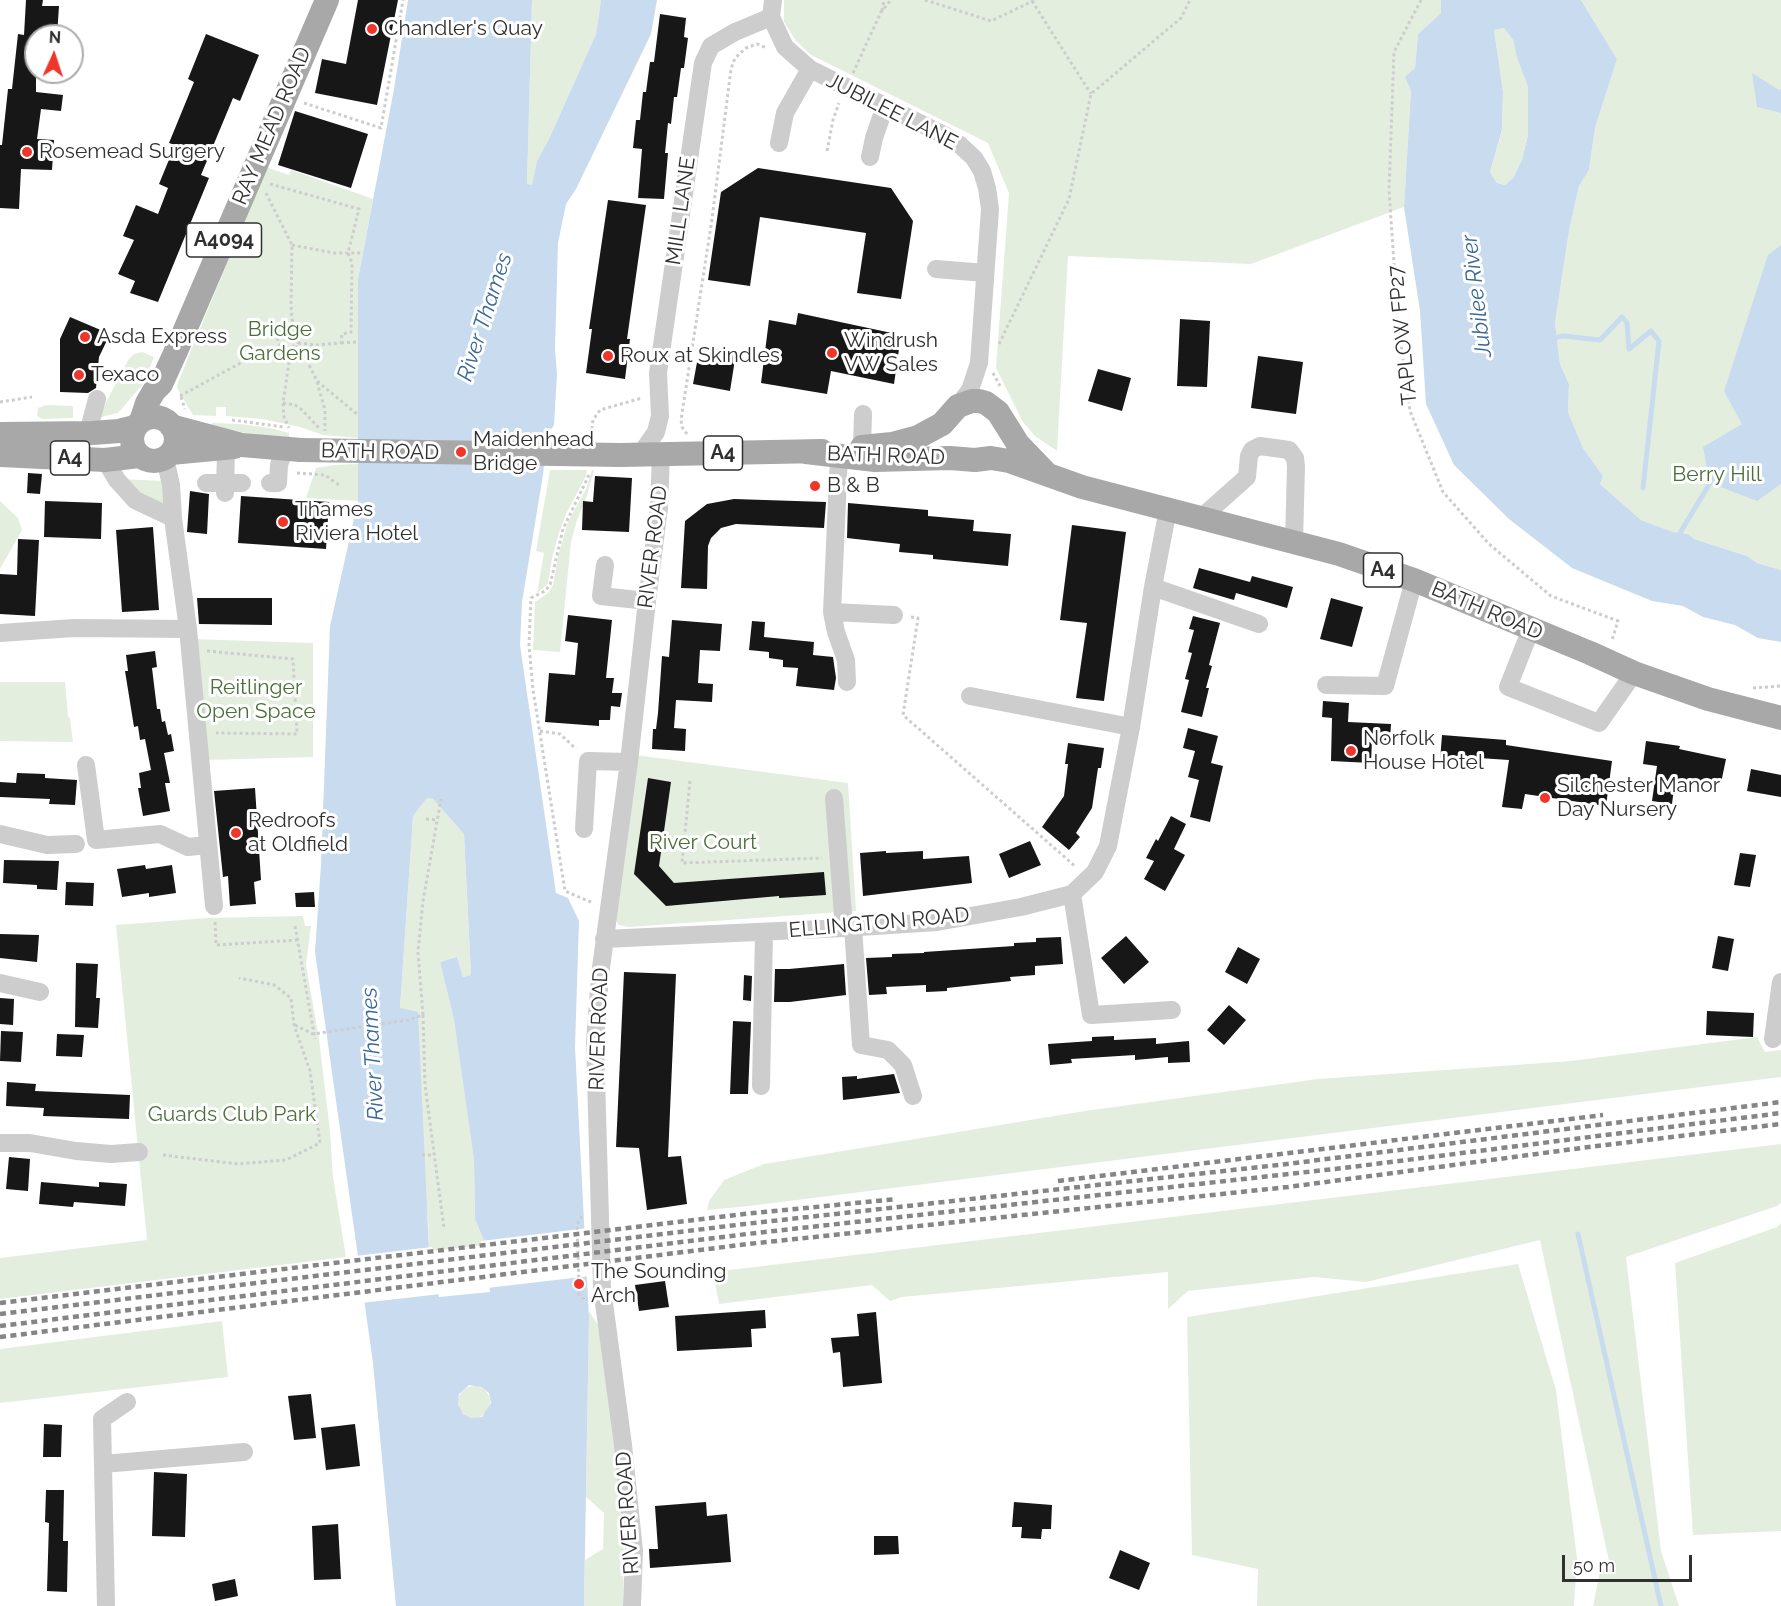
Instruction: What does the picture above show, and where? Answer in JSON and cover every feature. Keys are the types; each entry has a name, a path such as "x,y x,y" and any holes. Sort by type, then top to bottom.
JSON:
{"main road":[{"name":"RAY MEAD ROAD","path":"138,424 154,391 172,391 286,95 325,4"},
{"path":"168,456 176,440 176,421 165,392 172,391"},
{"name":"BATH ROAD","path":"140,456 152,461 168,456 292,439 641,455 806,452 909,440 933,430 966,402 979,401 986,403 1000,416 1018,444 1050,476"},
{"name":"BATH ROAD","path":"953,412 945,431 948,443 955,453 975,459"},
{"path":"975,459 995,452 1000,447 1004,432 1000,416"},
{"name":"BATH ROAD","path":"138,424 155,417 176,421 234,447"},
{"path":"138,424 132,443 140,456"},
{"name":"A4","path":"0,434 92,433 119,431 138,424"},
{"name":"BATH ROAD","path":"806,452 898,460 1009,461 1082,487 1339,554 1414,580 1634,673 1708,699 1781,718"},
{"name":"A4","path":"0,455 105,460 140,456"}],"street":[{"name":"JUBILEE LANE","path":"772,8 785,47 810,69 944,135 974,158 982,171 989,198 979,363 972,386 953,412"},
{"name":"MILL LANE","path":"641,455 656,432 660,416 658,373 703,63 711,46 772,8"},
{"path":"779,143 785,113 810,69"},
{"path":"870,157 885,106"},
{"path":"936,269 985,273"},
{"name":"JUBILEE LANE","path":"979,363 988,393 1000,416"},
{"path":"92,433 91,421 97,399"},
{"path":"862,447 863,414"},
{"path":"270,483 278,483 279,465 292,439"},
{"path":"1201,518 1247,477 1249,456 1252,450 1260,446 1289,450 1295,458 1296,466 1294,542"},
{"path":"206,483 231,486 234,447"},
{"name":"RIVER ROAD","path":"632,1606 634,1551 623,1445 602,1288 595,1042 604,939 660,507 641,455"},
{"path":"168,456 173,518 188,629 214,906"},
{"path":"838,456 832,612 846,660 847,682"},
{"path":"105,460 117,480 135,500 173,518"},
{"name":"ELLINGTON ROAD","path":"604,939 937,922 1021,907 1072,894 1095,872 1108,846 1168,509"},
{"path":"605,565 602,596 647,601"},
{"path":"1326,685 1385,686 1414,580"},
{"path":"1153,587 1259,624"},
{"path":"832,612 894,615"},
{"path":"0,633 74,628 188,629"},
{"path":"1531,629 1508,687 1599,723 1634,673"},
{"path":"970,696 1131,727"},
{"path":"584,829 588,760 628,762"},
{"path":"86,765 96,840 160,834 188,847 207,845"},
{"path":"834,798 861,1045 888,1050 903,1065 913,1096"},
{"path":"0,834 47,845 76,844"},
{"path":"1072,894 1091,1015 1172,1010"},
{"path":"760,1086 764,932"},
{"path":"1773,1039 1781,982"},
{"path":"0,983 40,992"},
{"path":"0,1143 30,1143 111,1154 139,1152"},
{"path":"106,1606 102,1419 127,1402"},
{"path":"103,1464 244,1452"}],"path":[{"path":"286,95 312,107 381,128 403,0"},
{"path":"827,151 833,120 881,12 884,0"},
{"path":"881,12 891,0"},
{"path":"924,0 991,21 1034,1 1091,94"},
{"path":"998,347 1069,199 1091,94 1181,18 1190,0"},
{"name":"TAPLOW FP27","path":"1421,0 1394,52 1389,190 1398,322 1410,411 1443,492 1489,544 1551,596 1618,621 1610,647"},
{"path":"690,436 681,424 712,219 731,69 735,58 746,48 757,44 769,49"},
{"path":"255,179 292,245 291,306 293,329 297,333 283,403 284,417 292,439"},
{"path":"255,179 359,209 348,253 352,263 351,332 342,334 341,343"},
{"path":"292,245 334,253 363,253"},
{"path":"282,346 277,338 278,333 285,328 293,329"},
{"path":"176,421 172,391 282,346 358,342"},
{"path":"283,403 295,405 301,409 325,435 325,410 317,381 307,361 294,346"},
{"path":"317,381 358,416"},
{"path":"0,402 32,397"},
{"path":"591,426 596,414 606,408 648,397 659,401"},
{"path":"228,420 250,421 292,439"},
{"path":"297,473 325,474 339,486"},
{"path":"589,476 563,529 550,585 531,598 529,645 533,690 564,891 608,909"},
{"path":"894,615 918,618 903,715 1077,868 1095,872"},
{"path":"190,652 207,651 293,659 297,734 215,733"},
{"path":"540,731 560,734 588,760"},
{"path":"690,781 682,863 839,857"},
{"path":"441,799 423,901 418,952 425,1085 444,1228"},
{"path":"426,819 437,820"},
{"path":"214,906 216,945 298,940"},
{"path":"295,926 315,1039"},
{"path":"163,1155 238,1164 286,1160 320,1143 310,1071 294,1025 291,998 273,985 239,978"},
{"path":"294,1025 314,1034 408,1020 423,1015"},
{"path":"422,1155 433,1155"}],"green space":[{"path":"532,0 601,0 596,34 537,161 532,186 527,184"},
{"path":"784,0 1441,0 1441,13 1418,34 1411,90 1404,207 1251,264 1068,256 1057,451 1035,436 1023,422 996,368 1009,193 988,143 811,55 796,41 784,22"},
{"name":"Berry Hill","path":"1581,0 1781,0 1781,570 1694,539 1688,534 1673,532 1641,520 1600,484 1603,476 1583,448 1568,412 1569,384 1560,364 1555,323 1569,231 1579,186 1589,170 1595,128 1617,59"},
{"path":"1504,28 1513,40 1528,87 1528,134 1522,160 1513,178 1505,185 1497,183 1490,172 1502,131 1503,91 1494,30"},
{"name":"Bridge Gardens","path":"266,167 289,175 291,170 373,199 358,279 358,438 323,435 300,427 262,419 226,416 226,407 216,407 216,416 193,415 178,390 177,385"},
{"path":"142,352 154,357 143,384 118,413 101,417 101,412 128,360 134,354"},
{"path":"46,405 73,406 73,418 42,419 37,416 38,408"},
{"path":"212,423 270,428 289,433 289,439 211,428"},
{"path":"358,464 358,501 306,498 316,468"},
{"path":"550,470 587,470 559,533 548,584 537,593 544,553 536,551"},
{"path":"592,470 594,470 587,496 571,542 560,652 533,650 535,602 548,593 553,585 558,556 568,522 586,489"},
{"path":"121,479 163,481 164,506 157,506"},
{"path":"0,501 18,518 22,530 0,569"},
{"name":"Reitlinger Open Space","path":"192,639 313,643 313,757 206,760"},
{"path":"0,682 65,682 73,742 0,741"},
{"name":"River Court","path":"635,755 848,783 856,911 628,927 619,925 616,921"},
{"path":"427,798 433,799 464,834 471,975 463,977 457,957 440,962 454,1020 474,1160 475,1219 486,1245 429,1251 428,1219 400,1008 413,816"},
{"name":"Guards Club Park","path":"303,916 305,926 311,926 306,965 319,1039 333,1177 346,1257 0,1299 0,1258 147,1240 116,925 208,918"},
{"path":"1757,1037 1765,1052 1781,1050 1781,1077 707,1210 709,1201 724,1180 764,1164 1085,1111 1318,1079 1571,1061"},
{"path":"1781,1144 1781,1203 1777,1206 1626,1257 1661,1551 1679,1606 1593,1606 1600,1571 1610,1566 1540,1240 1366,1282 1314,1277 1188,1291 1168,1309 1168,1272 902,1297 890,1301 872,1285 719,1304 713,1272"},
{"path":"1781,1223 1781,1531 1693,1535 1675,1263 1777,1227"},
{"path":"1518,1264 1556,1390 1577,1558 1574,1606 1257,1606 1258,1569 1192,1555 1187,1317"},
{"path":"589,1311 598,1325 609,1394 624,1547 623,1606 584,1606 585,1560 603,1549 604,1513 586,1497"},
{"path":"222,1321 228,1377 0,1403 0,1349"},
{"path":"474,1386 485,1391 490,1402 485,1413 474,1418 463,1413 458,1402 463,1391"}],"water":[{"name":"River Thames","path":"408,0 532,0 527,184 532,185 537,161 596,34 601,0 657,0 651,34 576,189 566,204 558,243 555,349 557,374 554,425 547,435 543,475 522,602 520,645 556,893 568,898 579,921 575,1047 589,1318 584,1606 396,1606 373,1363 315,952 321,864 330,626 358,501 358,279 394,89","holes":["427,798 433,799 464,834 471,975 463,977 457,957 440,962 454,1020 474,1160 475,1219 486,1245 490,1292 439,1297 429,1251 418,1012 400,1008 413,816","469,1385 481,1387 489,1393 491,1403 482,1417 471,1418 463,1414 458,1405 459,1394"]},
{"name":"Jubilee River","path":"1441,0 1581,0 1617,59 1595,128 1589,170 1579,186 1569,231 1555,323 1560,364 1569,384 1568,412 1583,448 1603,476 1600,484 1641,520 1673,532 1688,534 1694,539 1781,570 1781,642 1758,638 1735,625 1703,617 1683,606 1652,601 1572,568 1509,519 1454,465 1426,404 1420,311 1404,207 1411,90 1405,77 1415,68 1418,34 1441,13","holes":["1504,28 1513,40 1528,87 1528,135 1522,160 1513,178 1505,185 1497,183 1490,172 1502,130 1503,91 1494,30"]},
{"path":"1752,73 1779,90 1781,89 1781,113 1757,107"},
{"path":"1781,245 1781,484 1757,501 1710,483 1703,447 1742,424 1724,391 1768,255"}],"pier":[{"path":"588,1228 590,1276 487,1288 481,1241"},
{"path":"432,1247 441,1294 361,1303 355,1256"}],"building":[{"path":"26,0 43,0 42,6 59,6 58,24 25,24"},
{"path":"358,0 398,0 377,105 315,93 322,59 346,64"},
{"path":"660,14 686,18 684,37 688,38 684,68 681,68 677,97 674,97 671,124 668,123 664,199 638,198 642,149 633,148 636,120 640,120 643,92 646,92 650,62 654,62"},
{"path":"18,34 24,35 24,84 36,84 36,92 63,95 61,111 41,109 37,139 54,140 52,170 21,169 19,209 0,208 0,145 2,145 8,89 12,89"},
{"path":"206,34 259,55 240,101 233,98 201,175 209,178 158,302 130,293 135,281 118,274 134,240 123,236 136,205 158,214 168,188 159,184 175,145 169,143 194,82 188,79"},
{"path":"295,111 368,134 351,188 278,165"},
{"path":"758,168 891,188 913,221 901,299 857,293 866,233 760,217 750,286 708,280 721,192"},
{"path":"608,200 646,205 627,339 630,339 625,379 586,373 592,329 589,329"},
{"name":"Windrush VW Sales","path":"798,313 901,335 894,384 831,371 827,394 761,383 769,320 796,325"},
{"name":"Texaco","path":"70,317 110,334 99,357 96,388 88,393 60,392 60,339"},
{"path":"1180,319 1210,321 1207,387 1177,386"},
{"path":"700,346 736,353 730,391 693,384"},
{"path":"1258,356 1303,362 1296,414 1251,408"},
{"path":"1098,369 1131,378 1122,411 1088,401"},
{"path":"28,473 42,474 40,494 27,493"},
{"path":"595,476 632,478 629,532 582,530 583,501 593,502"},
{"path":"190,491 209,494 207,534 187,532"},
{"name":"Thames Riviera Hotel","path":"241,496 329,502 326,549 238,543"},
{"path":"734,499 826,502 824,528 736,524 721,528 711,538 708,546 707,589 681,588 685,521 707,504"},
{"path":"45,501 102,503 101,539 44,537"},
{"path":"848,503 928,510 928,516 974,520 973,531 1011,534 1008,566 933,559 933,555 899,552 900,544 847,538"},
{"path":"1072,525 1126,532 1104,701 1076,698 1087,623 1060,620"},
{"path":"153,527 159,610 122,612 116,530"},
{"path":"18,539 39,540 35,616 0,614 0,574 17,575"},
{"path":"1199,568 1250,582 1252,576 1293,587 1287,608 1236,593 1234,600 1193,588"},
{"path":"197,598 272,598 272,625 199,624"},
{"path":"1331,598 1363,607 1352,647 1320,639"},
{"path":"568,615 612,620 606,678 614,678 612,693 622,693 620,707 611,706 610,720 599,720 599,726 545,722 549,673 575,675 578,643 565,641"},
{"path":"1193,616 1220,623 1209,665 1212,666 1202,717 1181,712 1189,680 1185,679 1192,653 1188,652 1194,630 1189,629"},
{"path":"672,620 722,624 720,651 700,650 698,683 713,684 712,702 676,700 674,728 686,729 685,751 652,749 653,729 656,729 658,713 662,656 669,657"},
{"path":"752,621 765,622 764,637 814,642 813,655 833,657 836,678 834,690 796,686 798,668 783,667 783,660 769,658 769,652 749,650"},
{"path":"155,651 157,667 152,668 157,709 160,709 162,722 165,721 168,735 171,734 174,751 164,753 170,783 165,783 170,811 143,816 138,788 141,788 139,773 151,770 145,739 140,740 138,726 134,727 125,671 128,671 126,655"},
{"name":"Norfolk House Hotel","path":"1323,701 1349,703 1348,722 1391,724 1390,740 1372,740 1371,763 1331,761 1332,718 1322,717"},
{"path":"1188,728 1218,736 1211,763 1223,766 1210,822 1190,817 1199,780 1188,777 1195,751 1183,748"},
{"path":"1442,735 1506,740 1506,745 1612,761 1606,806 1525,794 1522,809 1502,807 1509,760 1479,758 1478,764 1440,761"},
{"path":"1646,741 1680,746 1679,749 1726,759 1721,783 1706,779 1704,786 1675,780 1672,804 1652,801 1657,766 1643,764"},
{"path":"1068,743 1104,748 1101,768 1098,768 1092,808 1076,833 1080,837 1069,850 1042,827 1064,796"},
{"path":"1751,769 1781,775 1781,797 1747,791"},
{"path":"17,773 45,774 45,778 77,780 75,805 49,804 50,799 0,797 0,782 16,783"},
{"path":"648,778 671,782 659,866 674,883 824,872 826,895 779,898 779,896 666,906 634,874"},
{"name":"Redroofs at Oldfield","path":"255,788 261,880 254,882 256,904 230,906 228,876 223,877 214,791"},
{"path":"1171,816 1186,824 1174,849 1185,855 1165,891 1144,879 1154,861 1146,858"},
{"path":"1030,841 1041,865 1009,878 999,854"},
{"path":"886,851 886,853 923,851 923,859 969,856 972,883 863,896 860,853"},
{"path":"1740,853 1756,855 1750,887 1734,885"},
{"path":"4,860 59,861 57,890 37,889 37,885 3,883"},
{"path":"145,865 146,869 172,865 176,893 149,897 149,893 122,897 117,869"},
{"path":"66,882 94,883 93,906 65,905"},
{"path":"314,892 315,907 296,907 295,893"},
{"path":"0,934 39,935 37,962 0,958"},
{"path":"1126,936 1149,962 1124,984 1101,958"},
{"path":"1718,936 1734,939 1728,971 1712,968"},
{"path":"1061,937 1063,964 1035,966 1035,975 1010,977 1011,981 947,988 947,991 926,992 926,985 886,987 887,994 869,995 866,958 892,957 892,954 1014,946 1014,943 1036,942 1036,938"},
{"path":"1238,947 1260,959 1247,984 1225,972"},
{"path":"76,963 98,964 96,998 100,998 98,1028 75,1027"},
{"path":"844,964 846,995 774,1002 775,969"},
{"path":"624,972 676,974 668,1157 681,1156 687,1204 647,1210 639,1148 616,1147"},
{"path":"744,975 752,976 751,1001 743,1000"},
{"path":"0,998 14,999 13,1025 0,1024"},
{"path":"1229,1005 1246,1020 1224,1045 1207,1030"},
{"path":"1707,1011 1754,1013 1753,1037 1706,1035"},
{"path":"733,1021 751,1022 748,1094 730,1094"},
{"path":"1,1031 23,1032 21,1062 0,1061"},
{"path":"57,1034 84,1035 82,1057 56,1056"},
{"path":"1114,1036 1114,1040 1156,1038 1156,1044 1189,1041 1190,1062 1168,1063 1168,1057 1135,1060 1135,1055 1071,1059 1072,1063 1050,1065 1048,1044 1092,1041 1092,1037"},
{"path":"894,1074 900,1093 843,1100 842,1077 857,1076 857,1079"},
{"path":"7,1082 36,1084 35,1091 130,1095 129,1119 43,1116 44,1108 6,1106"},
{"path":"9,1157 30,1159 28,1191 6,1189"},
{"path":"41,1182 99,1187 99,1182 127,1184 125,1206 74,1202 73,1207 39,1204"},
{"path":"665,1281 669,1307 639,1311 635,1285"},
{"path":"765,1310 766,1328 751,1329 752,1347 677,1351 675,1316"},
{"path":"876,1312 882,1383 843,1387 840,1352 833,1353 831,1338 859,1336 857,1314"},
{"path":"311,1394 316,1438 294,1440 288,1396"},
{"path":"44,1424 62,1425 61,1457 43,1457"},
{"path":"355,1424 360,1466 326,1470 321,1428"},
{"path":"154,1472 187,1474 185,1537 152,1536"},
{"path":"46,1490 64,1490 63,1541 68,1541 67,1592 47,1591 49,1523 45,1522"},
{"path":"706,1502 707,1516 727,1514 731,1562 650,1568 649,1549 658,1549 655,1506"},
{"path":"1014,1502 1052,1505 1051,1529 1042,1529 1041,1539 1021,1538 1022,1527 1012,1527"},
{"path":"338,1524 341,1579 314,1580 312,1526"},
{"path":"874,1536 898,1536 899,1554 874,1555"},
{"path":"1120,1550 1150,1563 1139,1590 1109,1578"},
{"path":"235,1579 238,1596 215,1601 212,1584"}],"waterway":[{"path":"1552,338 1564,336 1600,340 1622,317 1627,323 1629,349 1651,331 1659,341 1643,488"},
{"path":"1677,538 1710,483"},
{"path":"1578,1234 1661,1606"}],"railway":[{"path":"0,1314 745,1224 1287,1164 1781,1102"},
{"path":"0,1326 747,1234 1343,1168 1781,1113"},
{"path":"1058,1181 1603,1115"},
{"path":"0,1337 748,1244 1288,1187 1781,1124"},
{"path":"0,1303 744,1214 897,1199"}],"place":[{"name":"Chandler's Quay","path":"372,29"},
{"name":"Rosemead Surgery","path":"27,152"},
{"name":"Asda Express","path":"85,337"},
{"name":"Windrush VW Sales","path":"832,353"},
{"name":"Roux at Skindles","path":"608,356"},
{"name":"Texaco","path":"79,375"},
{"name":"Maidenhead Bridge","path":"461,452"},
{"name":"B & B","path":"815,486"},
{"name":"Thames Riviera Hotel","path":"283,522"},
{"name":"Norfolk House Hotel","path":"1351,751"},
{"name":"Silchester Manor Day Nursery","path":"1545,798"},
{"name":"Redroofs at Oldfield","path":"236,833"},
{"name":"The Sounding Arch","path":"579,1284"}]}
